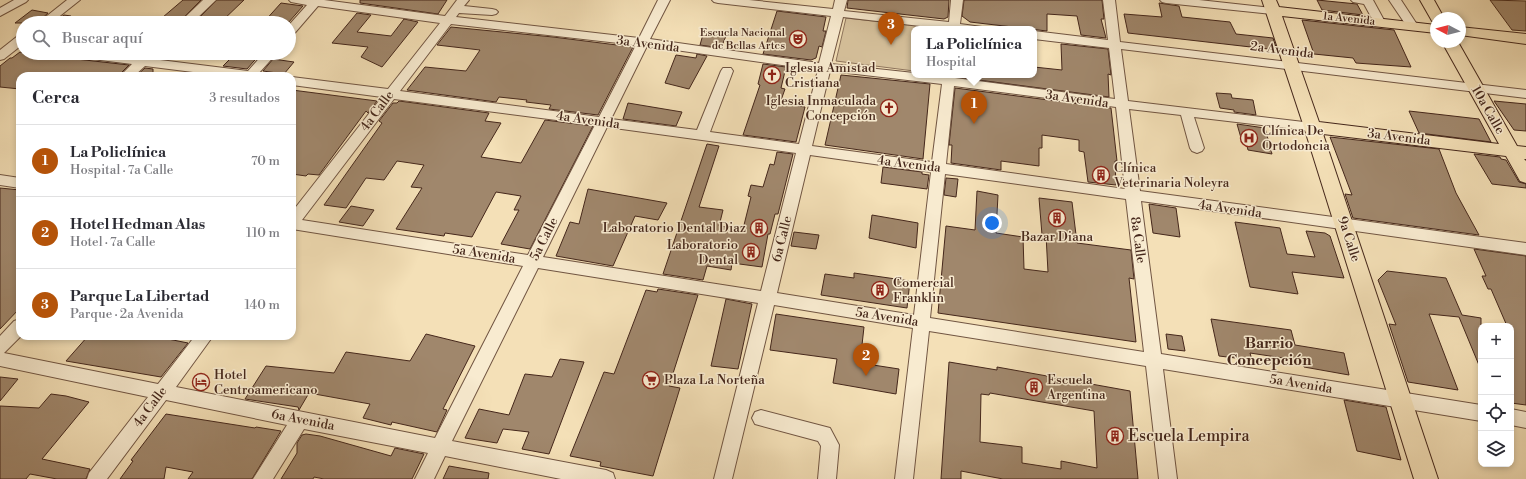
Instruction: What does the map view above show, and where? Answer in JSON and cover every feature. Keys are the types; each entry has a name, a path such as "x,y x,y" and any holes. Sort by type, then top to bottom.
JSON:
{"main road":[{"path":"1428,1 1434,12"},
{"name":"1a Avenida","path":"1271,5 1430,28"},
{"name":"9a Calle","path":"1271,5 1344,224 1426,479"},
{"path":"1466,32 1526,38"},
{"name":"10a Calle","path":"1453,48 1476,88 1519,152 1526,177"},
{"name":"3a Avenida","path":"1312,127 1519,152"}],"street":[{"path":"0,13 22,0"},
{"path":"53,16 74,0"},
{"path":"193,16 210,0"},
{"name":"3a Avenida","path":"295,0 317,1 447,20 643,42 824,67 911,75"},
{"name":"5a Calle","path":"424,479 664,0"},
{"path":"718,0 839,7 943,26"},
{"path":"954,26 957,0"},
{"name":"8a Calle","path":"1108,0 1168,479"},
{"name":"1a Avenida","path":"1172,0 1271,5"},
{"path":"1357,0 1368,1 1379,22"},
{"path":"1395,0 1412,26"},
{"path":"296,24 317,1"},
{"path":"460,4 492,12"},
{"name":"4a Calle","path":"296,219 460,4"},
{"name":"6a Calle","path":"723,479 839,7"},
{"name":"2a Avenida","path":"1037,35 1526,94"},
{"path":"0,42 16,43"},
{"path":"0,56 16,46"},
{"path":"127,60 219,72"},
{"path":"254,72 265,60"},
{"path":"131,72 142,62"},
{"path":"702,136 727,71"},
{"path":"904,479 948,78"},
{"name":"3a Avenida","path":"948,78 1121,104 1312,127"},
{"name":"4a Avenida","path":"296,81 392,93 1526,249"},
{"path":"1186,112 1197,148"},
{"name":"5a Avenida","path":"296,225 767,298 1478,413"},
{"path":"0,347 16,330"},
{"name":"4a Calle","path":"96,479 202,340"},
{"name":"6a Avenida","path":"0,359 440,447 568,475 606,479"},
{"path":"760,418 824,434 830,445 827,479"},
{"path":"1514,418 1526,420"},
{"path":"262,479 300,420"}],"shaded area":[{"path":"846,18 917,26 911,26 911,71 836,61"}],"building":[{"path":"183,0 201,0 185,16 164,16"},
{"path":"217,0 244,0 227,16 201,16"},
{"path":"360,0 447,0 438,14 360,3"},
{"path":"848,0 949,0 948,17 944,19 847,8"},
{"path":"964,0 1102,0 1104,19 1101,19 1106,38 1081,35 1077,16 1047,14 1047,31 1037,30 1037,26 1004,26 970,22 962,16"},
{"path":"1317,0 1357,4 1363,15 1322,10"},
{"path":"1490,0 1526,1 1526,31 1512,30"},
{"path":"281,3 303,6 294,16 269,16"},
{"path":"1159,3 1179,6 1182,17 1230,22 1236,34 1273,38 1277,50 1128,33 1124,14 1162,17"},
{"path":"32,10 48,13 45,16 24,16"},
{"name":"Escuela Nacional de Bellas Artes","path":"777,11 826,17 823,31 826,31 822,47 819,46 816,58 811,60 763,54"},
{"path":"357,13 371,15 357,32 391,36 404,19 418,22 382,67 361,57 368,47 332,43"},
{"path":"1302,20 1394,30 1411,67 1356,63 1353,58 1314,54"},
{"path":"451,27 553,37 633,47 598,115 549,109 551,105 526,102 527,100 499,97 496,102 407,90 425,67 466,71 480,50 437,45"},
{"path":"704,31 726,36 721,48 700,45"},
{"path":"1061,44 1108,49 1111,75 1108,74 1109,97 963,78 1037,78 1037,67 1062,70"},
{"path":"697,54 707,56 689,89 665,83 676,55 696,58"},
{"path":"16,55 16,60 85,60 129,65 122,72 16,72 16,89 0,87 0,66"},
{"path":"229,60 255,60 247,69 223,66"},
{"path":"272,60 294,62 286,72 263,71"},
{"path":"763,64 786,67 781,88 785,89 780,103 805,107 796,142 743,135 760,85 758,84"},
{"path":"145,68 153,69 153,72 140,72"},
{"path":"841,75 930,84 923,159 825,145"},
{"path":"955,88 1111,108 1117,161 1115,161 1116,185 1088,182 1084,152 1079,151 1079,140 1042,135 1042,148 1039,148 1039,166 1001,161 1001,170 951,163 952,145 949,145"},
{"path":"296,91 377,101 368,113 366,111 319,175 308,174 306,176 296,175"},
{"path":"1216,93 1231,94 1232,98 1253,100 1256,115 1234,112 1234,110 1220,108"},
{"path":"399,101 489,113 485,121 501,123 481,157 521,163 545,120 593,126 530,249 501,244 519,210 514,210 521,196 496,192 472,237 445,233 444,236 396,229 422,188 411,187 424,165 397,161 384,180 366,178 346,208 324,205 382,123 379,121 393,103 397,103"},
{"path":"1494,101 1526,104 1526,131 1514,130"},
{"path":"628,103 682,112 676,126 623,119"},
{"path":"1409,111 1479,119 1491,142 1419,133"},
{"path":"1237,124 1265,128 1272,154 1248,150 1245,138 1241,138"},
{"path":"1330,137 1439,149 1456,193 1479,235 1353,218 1345,194 1352,195"},
{"path":"707,144 719,146 699,207 723,210 719,226 743,229 751,197 748,196 751,185 763,187 770,164 774,165 777,152 793,154 778,214 775,214 770,234 768,234 762,267 732,263 731,270 707,266 703,280 663,274"},
{"path":"1474,154 1500,157 1501,159 1506,160 1519,182 1526,184 1526,188 1492,184"},
{"path":"883,167 922,172 922,174 929,175 927,189 881,183"},
{"path":"946,178 958,179 956,197 944,195"},
{"path":"0,188 16,190 16,312 0,329"},
{"path":"588,189 667,203 658,220 635,216 613,266 556,256 570,222 579,224"},
{"path":"977,191 998,195 996,233 1023,237 1024,269 1048,272 1046,235 1042,235 1039,198 1072,202 1077,243 1131,250 1134,279 1129,278 1136,342 938,313 946,226 975,230"},
{"path":"1149,204 1176,208 1180,237 1153,233"},
{"path":"351,206 374,210 363,226 339,222"},
{"path":"872,215 918,223 916,248 869,238"},
{"path":"1235,222 1280,228 1287,254 1315,257 1306,231 1325,233 1330,236 1344,278 1292,272 1298,294 1250,287"},
{"path":"794,232 819,235 816,249 791,246"},
{"path":"1474,249 1526,256 1526,405 1514,403 1514,323 1506,323 1491,289 1488,289 1482,276 1486,276"},
{"path":"1387,271 1446,278 1462,315 1481,318 1481,323 1478,323 1478,363 1459,317 1429,314 1458,390 1408,382 1389,324 1396,325 1378,280"},
{"name":"Comercial Franklin","path":"854,273 910,281 907,308 821,295 825,274 854,278"},
{"name":"Plaza La Norteña","path":"658,289 698,295 669,386 680,388 653,476 600,466 601,462 570,456 604,372 614,374 646,290 657,292"},
{"path":"726,299 752,304 738,369 711,366"},
{"path":"776,314 864,327 860,363 899,369 896,394 833,383 837,359 770,350"},
{"path":"1211,319 1291,330 1295,345 1344,353 1349,375 1304,367 1303,361 1250,353 1252,360 1219,356"},
{"path":"426,334 475,346 443,409 447,410 437,432 392,422 391,425 363,418 370,404 309,393 299,410 298,407 245,399 266,366 334,373 346,352 410,361"},
{"path":"1166,334 1182,336 1185,351 1168,349"},
{"path":"84,340 173,340 188,343 161,377 66,361"},
{"path":"560,359 584,362 549,454 522,449 529,432 503,429 497,443 465,438 479,409 509,415 525,374 552,377"},
{"path":"949,362 997,370 997,367 1130,391 1138,479 1003,479 961,471 961,479 941,479","holes":["990,393 1094,411 1097,468 1061,461 1061,469 1022,463 1022,447 980,442 981,394 989,395"]},
{"path":"0,377 18,379 0,401"},
{"path":"51,394 89,402 42,459 90,469 86,479 57,479 30,474 26,479 0,479 0,406 39,408"},
{"path":"1344,400 1386,407 1401,460 1357,451"},
{"path":"166,414 281,431 252,479 188,479 193,472 166,467 164,479 120,479 133,461 131,460"},
{"path":"306,434 320,436 391,456 395,448 424,454 412,479 324,479 314,477 313,479 281,479 297,453 297,443 302,435"},
{"path":"449,466 489,473 488,479 443,479"}],"place":[{"name":"Escuela Nacional de Bellas Artes","path":"798,39"},
{"name":"Parque La Libertad","path":"891,45"},
{"name":"Iglesia Amistad Cristiana","path":"772,75"},
{"name":"Iglesia Inmaculada Concepción","path":"889,108"},
{"name":"La Policlínica","path":"974,124"},
{"name":"Clínica De Ortodoncia","path":"1249,138"},
{"name":"Clínica Veterinaria Noleyra","path":"1101,175"},
{"name":"Bazar Diana","path":"1057,218"},
{"name":"Laboratorio Dental Diaz","path":"759,228"},
{"name":"Laboratorio Dental","path":"751,252"},
{"name":"Comercial Franklin","path":"880,290"},
{"name":"Hotel Hedman Alas","path":"866,376"},
{"name":"Plaza La Norteña","path":"651,380"},
{"name":"Hotel Centroamericano","path":"201,382"},
{"name":"Escuela Argentina","path":"1034,387"},
{"name":"Escuela Lempira","path":"1115,436"}],"district":[{"name":"Barrio Concepción","path":"1269,352"}]}
